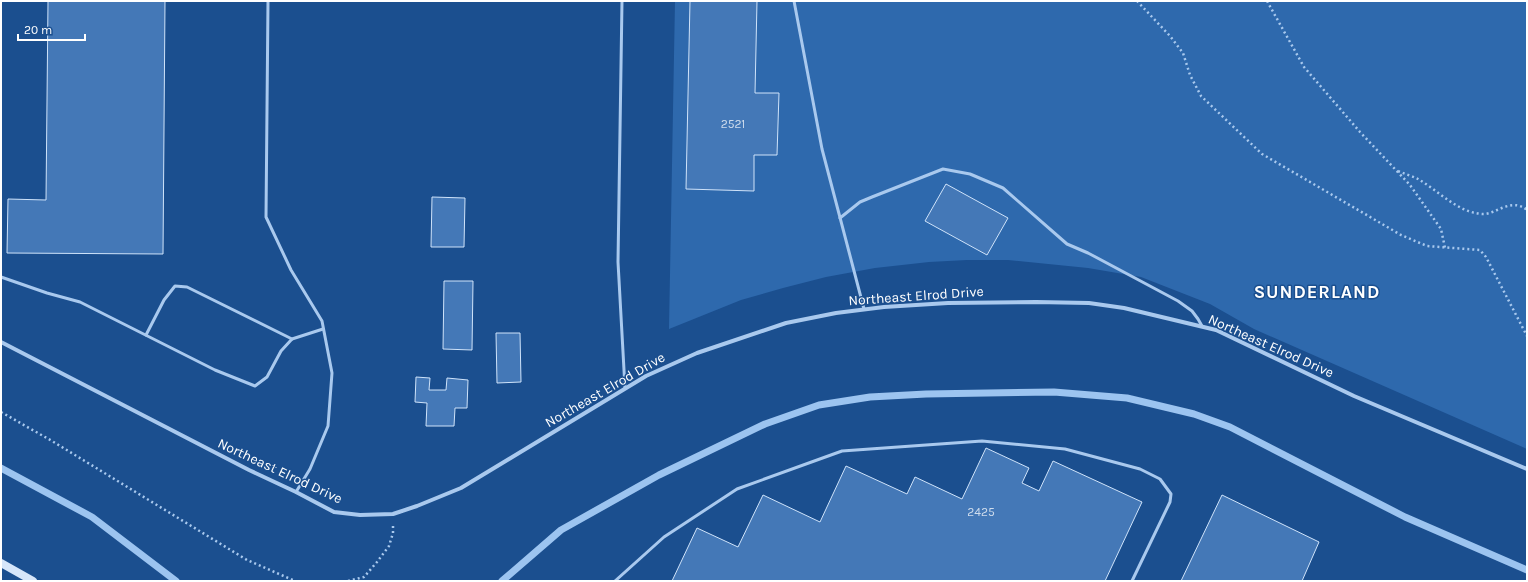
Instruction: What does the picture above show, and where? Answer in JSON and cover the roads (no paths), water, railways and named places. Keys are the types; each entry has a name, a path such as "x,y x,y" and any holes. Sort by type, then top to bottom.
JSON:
{"street":[{"name":"Northeast Elrod Drive","path":"1,342 249,470 334,512 360,515 393,514 461,488 625,388 646,376 697,353 786,323 836,313 864,309 948,303 1089,302 1124,308 1202,326 1216,330 1354,396 1527,468"},
{"path":"1,563 33,581"}],"lane":[{"path":"268,1 266,217 291,270 322,321 332,373 328,426 310,469 296,492"},
{"path":"622,1 618,262 625,388"},
{"path":"794,1 822,150 864,309"},
{"path":"840,218 860,202 943,169 970,174 1003,188 1067,244 1088,253 1192,311 1202,326"},
{"path":"1,276 47,293 80,302 215,370 255,386 267,377 281,351 292,339 323,329"},
{"path":"146,335 164,300 175,286 187,287 292,339"},
{"path":"615,581 664,537 737,489 842,451 982,441 1066,449 1140,469 1160,479 1171,494 1170,502 1132,581"}],"waterway":[{"path":"502,581 561,530 659,475 765,424 819,405 870,397 926,394 1054,392 1127,398 1194,414 1230,427 1405,517 1527,570"},
{"path":"1,468 92,517 176,581"}],"district":[{"name":"SUNDERLAND","path":"1317,292"}]}
